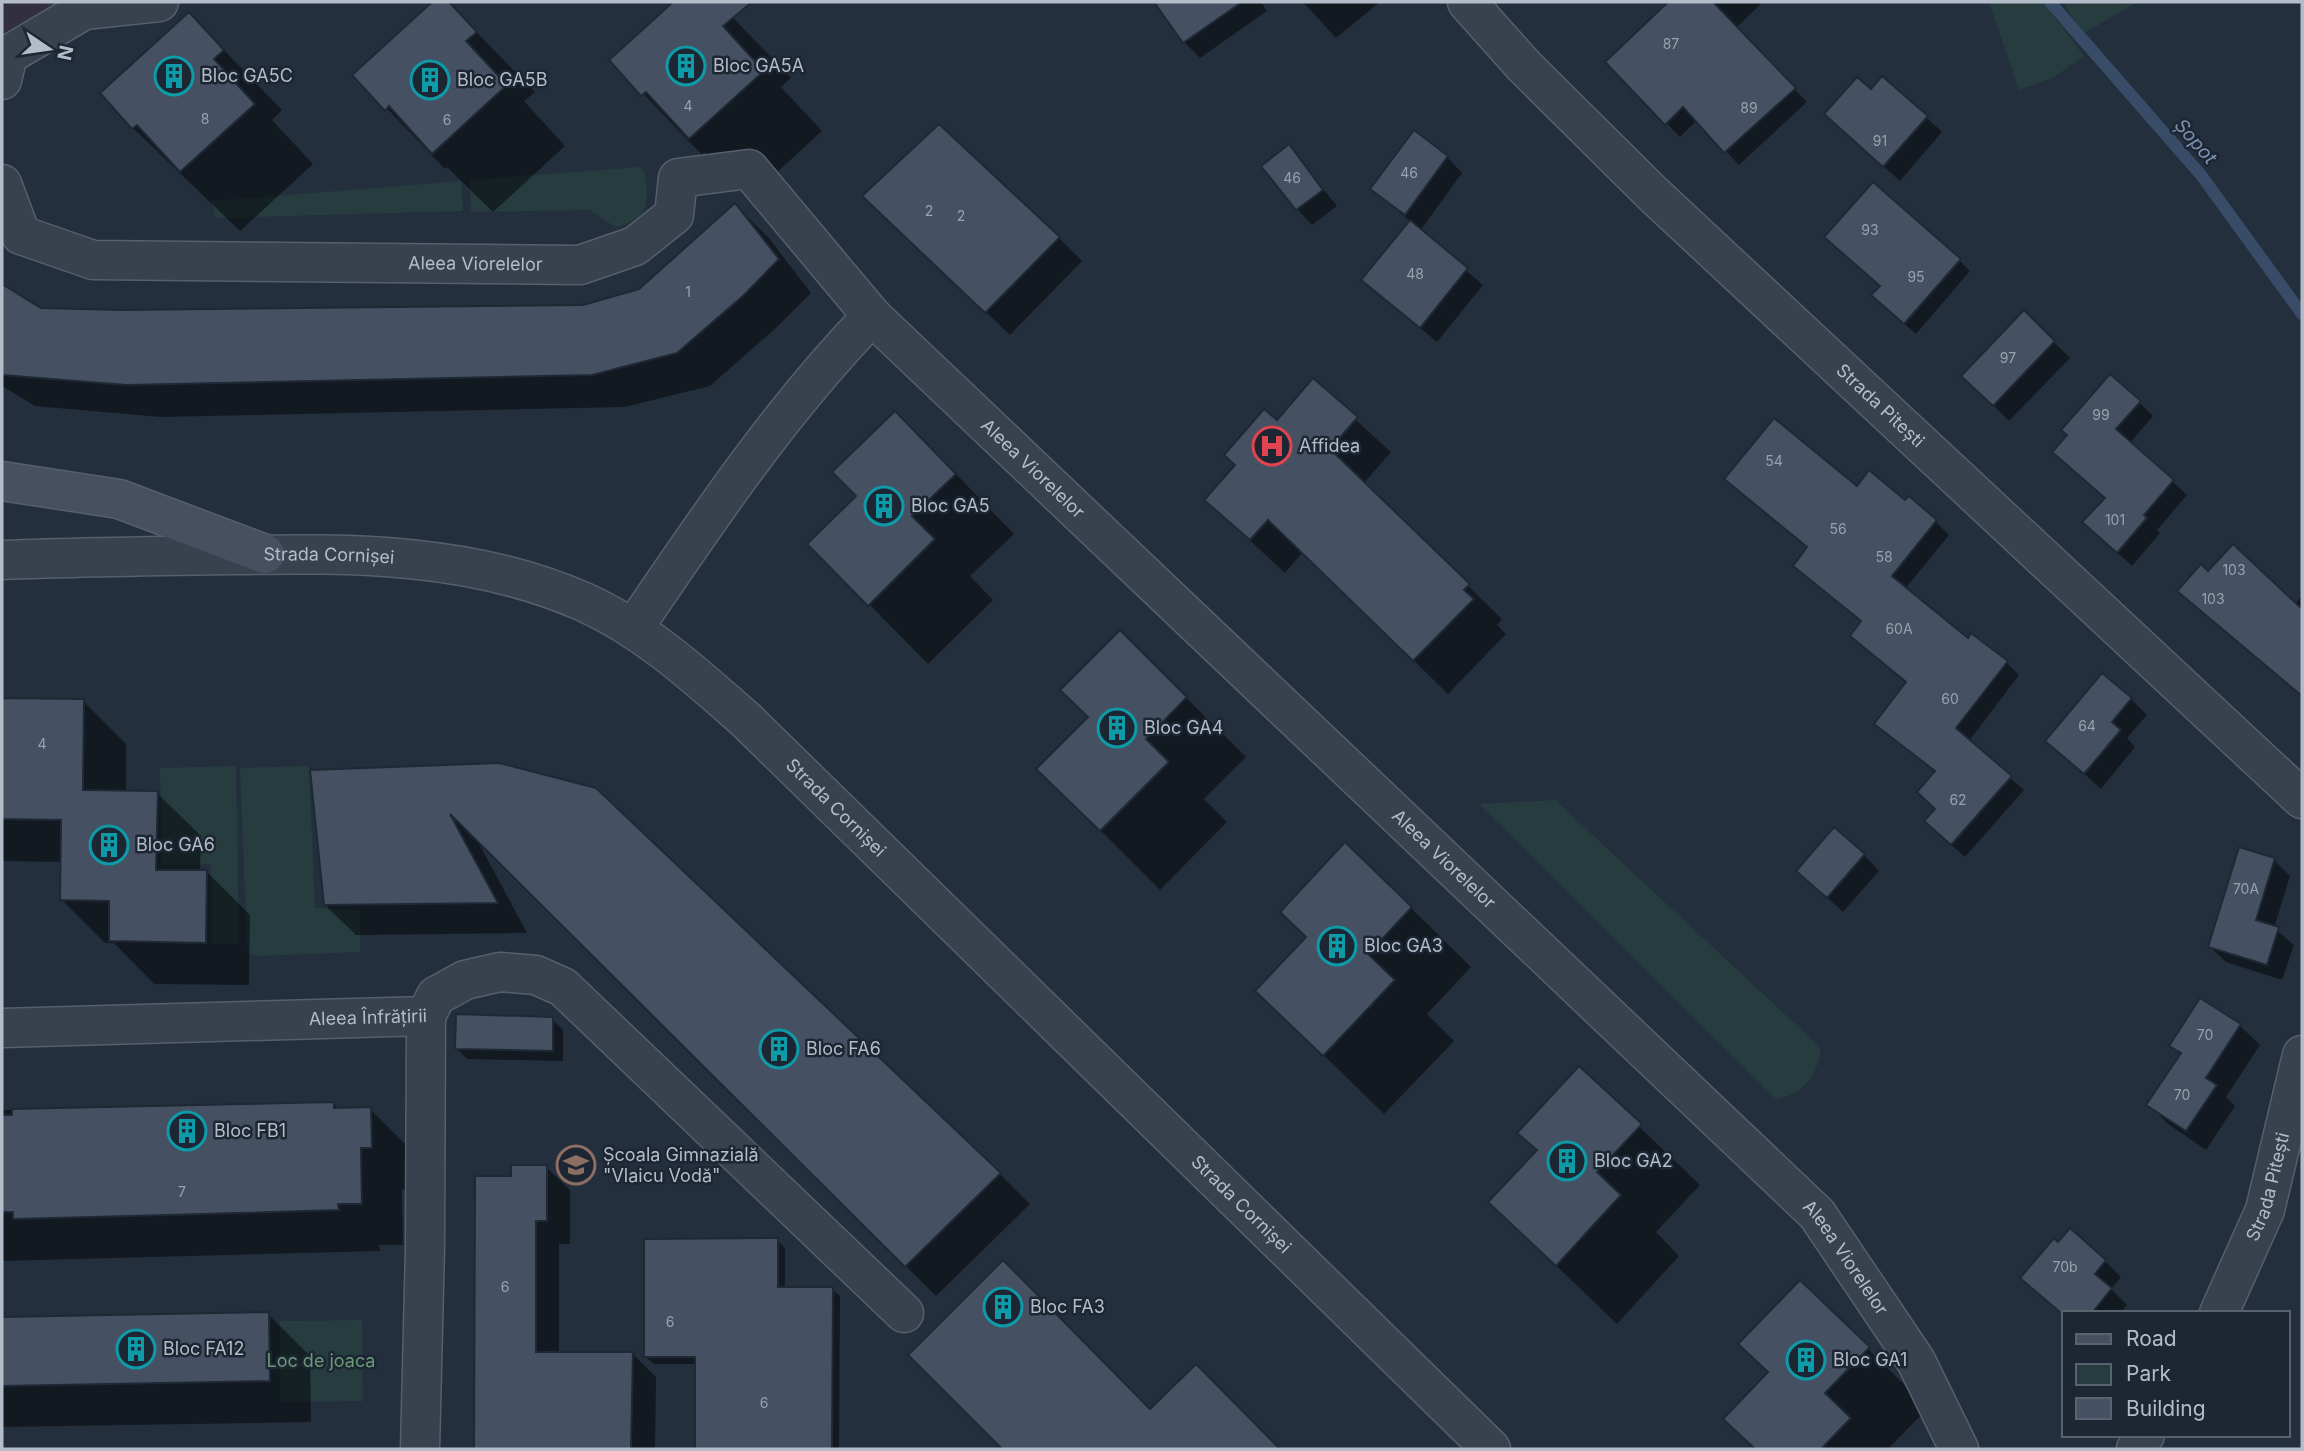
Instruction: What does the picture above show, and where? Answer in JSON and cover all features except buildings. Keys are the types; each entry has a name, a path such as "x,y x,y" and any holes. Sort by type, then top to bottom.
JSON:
{"main road":[{"path":"2,481 119,499 265,554"}],"street":[{"path":"2,80 8,55 84,10 159,2"},
{"name":"Strada Pitești","path":"1466,2 1524,66 1653,194 2302,799"},
{"name":"Aleea Viorelelor","path":"2,184 21,235 93,260 580,265 635,246 674,215 678,178 749,169 872,316 1817,1214 1916,1361 1959,1449"},
{"path":"633,629 766,437 824,366 872,316"},
{"name":"Strada Cornișei","path":"2,560 354,554 439,561 524,581 584,602 633,629 670,655 746,720 1491,1449"},
{"path":"426,1016 436,996 465,979 500,972 536,975 563,987 904,1313"},
{"name":"Aleea Înfrățirii","path":"2,1028 426,1016 426,1181 420,1449"},
{"name":"Strada Pitești","path":"2220,1311 2264,1210 2302,1055"}],"shaded area":[{"path":"2,2 76,2 2,46"}],"green space":[{"path":"1989,2 2043,2 2084,56 2054,77 2019,90"},
{"path":"2063,2 2137,2 2083,34"},
{"path":"640,167 644,172 647,193 644,208 635,220 615,227 590,210 471,212 470,180"},
{"path":"461,181 463,211 215,218 212,201"},
{"path":"236,766 239,944 212,944 211,864 162,865 160,768"},
{"path":"309,766 315,908 360,911 360,952 256,956 248,953 247,944 240,768"},
{"path":"1555,800 1820,1047 1817,1065 1802,1087 1776,1099 1479,804"},
{"name":"Loc de joaca","path":"362,1320 363,1401 280,1402 280,1321"}],"waterway":[{"name":"Șopot","path":"2050,2 2201,175 2302,314"}],"place":[{"name":"Bloc GA5A","path":"686,66"},
{"name":"Bloc GA5C","path":"174,76"},
{"name":"Bloc GA5B","path":"430,80"},
{"name":"Affidea","path":"1272,446"},
{"name":"Bloc GA5","path":"884,506"},
{"name":"Bloc GA4","path":"1117,728"},
{"name":"Bloc GA6","path":"109,845"},
{"name":"Bloc GA3","path":"1337,946"},
{"name":"Bloc FA6","path":"779,1049"},
{"name":"Bloc FB1","path":"187,1131"},
{"name":"Bloc GA2","path":"1567,1161"},
{"name":"Școala Gimnazială \"Vlaicu Vodă\"","path":"576,1165"},
{"name":"Bloc FA3","path":"1003,1307"},
{"name":"Bloc FA12","path":"136,1349"},
{"name":"Bloc GA1","path":"1806,1360"}]}
